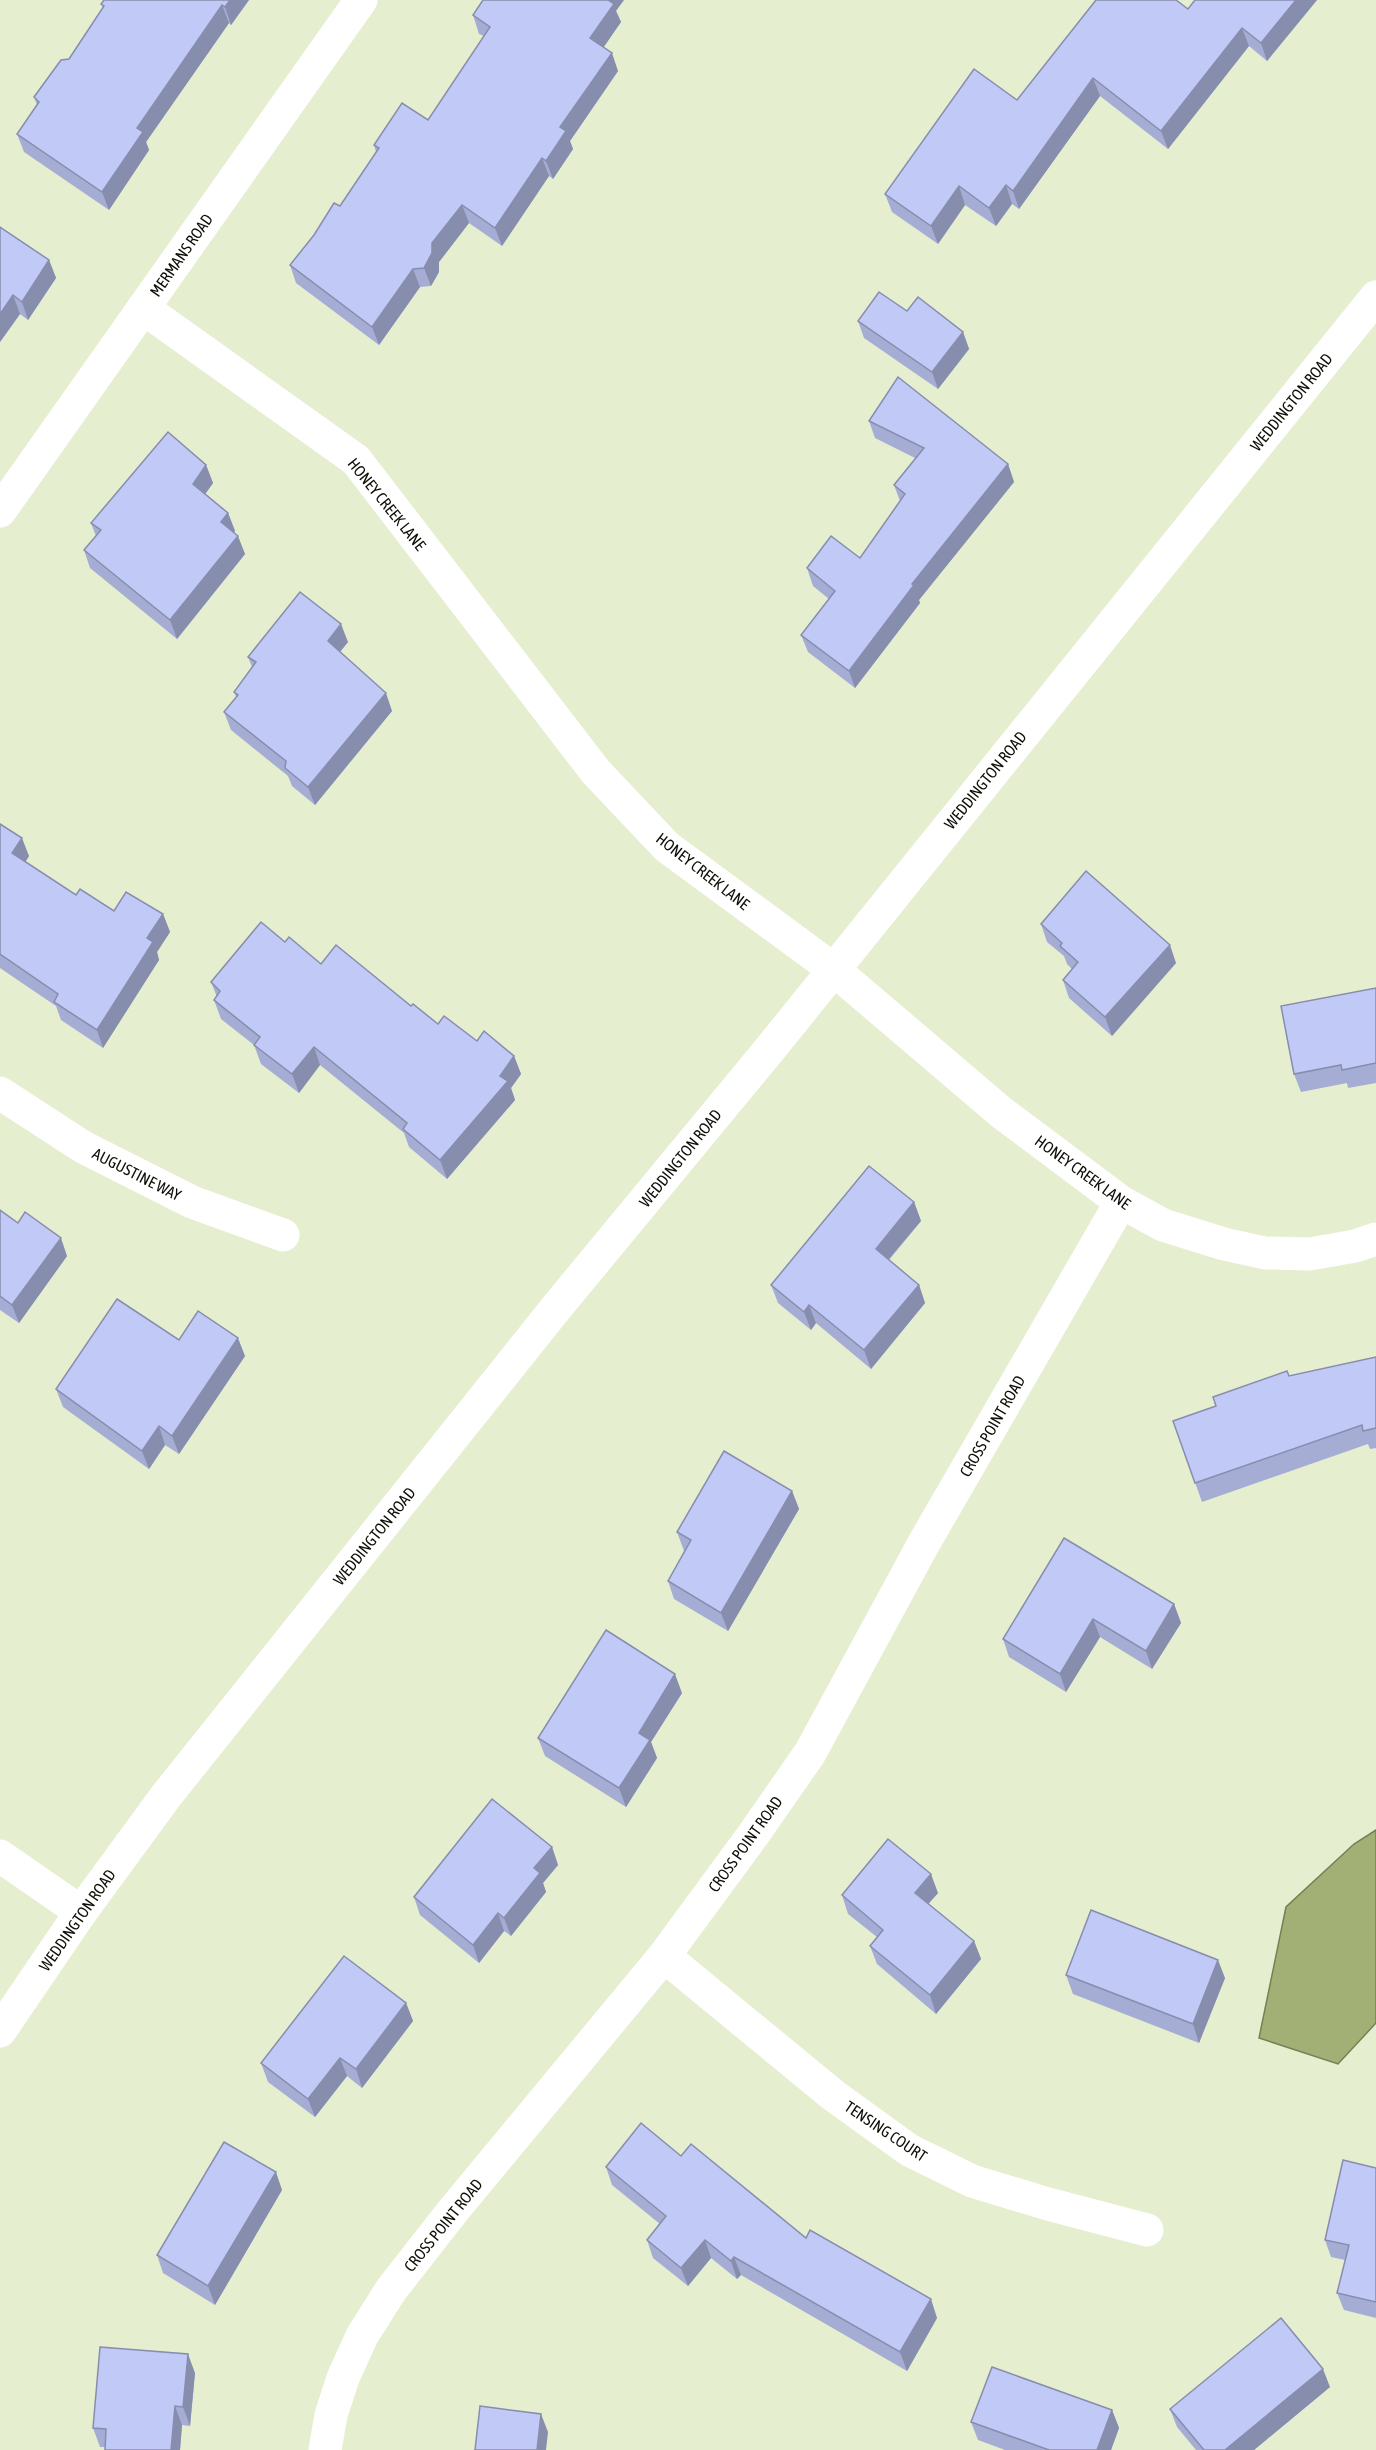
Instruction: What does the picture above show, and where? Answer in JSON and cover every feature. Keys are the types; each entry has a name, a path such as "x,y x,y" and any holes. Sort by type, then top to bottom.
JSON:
{"street":[{"name":"MERMANS ROAD","path":"0,511 361,0"},
{"name":"WEDDINGTON ROAD","path":"0,2031 81,1912 166,1796 556,1308 774,1044 1376,297"},
{"name":"HONEY CREEK LANE","path":"143,308 356,460 596,772 667,847 833,969 1002,1113 1121,1202 1163,1226 1265,1253 1310,1254 1355,1246 1376,1239"},
{"name":"AUGUSTINE WAY","path":"0,1093 83,1147 192,1202 283,1235"},
{"name":"CROSS POINT ROAD","path":"325,2450 331,2415 343,2378 362,2336 391,2290 452,2212 664,1956 753,1835 810,1752 924,1543 1121,1202"},
{"path":"0,1856 81,1912"},
{"name":"TENSING COURT","path":"664,1956 833,2095 909,2150 972,2181 1147,2230"}],"shaded area":[{"path":"1376,1830 1376,2023 1338,2064 1259,2038 1286,1907 1354,1844"}],"building":[{"path":"104,0 230,0 225,7 222,5 137,128 143,132 102,192 17,134 39,102 34,97 61,60 69,59 104,6 101,4"},
{"path":"483,0 608,0 614,4 590,38 612,53 560,127 566,131 546,161 542,158 495,228 462,205 432,243 432,253 424,268 413,269 372,327 290,265 314,235 334,203 340,206 379,148 374,145 402,103 428,120 490,27 473,15"},
{"path":"1096,0 1176,0 1188,9 1195,0 1296,0 1261,43 1242,28 1161,131 1093,78 1013,191 1006,185 989,208 959,186 931,226 885,194 974,69 1017,100"},
{"path":"0,227 49,260 22,302 13,295 0,314"},
{"path":"879,292 907,311 918,297 963,332 932,372 858,321"},
{"path":"898,377 1008,464 912,584 914,585 849,671 801,635 835,591 807,568 831,536 860,558 905,494 894,485 924,448 869,421"},
{"path":"168,432 206,465 193,484 228,513 221,522 238,536 170,620 84,550 101,530 91,523"},
{"path":"300,592 341,624 328,641 386,693 308,787 285,768 286,761 224,712 238,695 234,692 256,662 248,657"},
{"path":"0,824 22,838 12,853 76,895 80,889 114,911 126,892 163,914 147,938 153,942 97,1030 54,1002 58,994 0,954"},
{"path":"1086,871 1170,945 1105,1017 1063,980 1078,962 1041,924"},
{"path":"261,922 285,942 289,937 321,964 336,945 411,1006 413,1004 438,1024 444,1016 477,1041 484,1031 514,1056 500,1076 508,1081 440,1160 403,1129 407,1123 314,1047 292,1074 254,1045 260,1037 214,1000 220,991 211,982"},
{"path":"1376,988 1376,1063 1342,1070 1341,1065 1294,1074 1281,1006"},
{"path":"869,1166 914,1202 876,1249 919,1285 864,1350 809,1305 804,1312 771,1285"},
{"path":"0,1210 18,1223 25,1212 61,1238 12,1305 0,1296"},
{"path":"117,1299 179,1340 198,1311 238,1338 172,1436 159,1426 142,1451 56,1389"},
{"path":"1376,1357 1376,1428 1363,1431 1362,1425 1195,1483 1173,1421 1216,1406 1213,1397 1287,1371 1289,1376"},
{"path":"724,1451 792,1491 721,1613 668,1581 691,1540 677,1532"},
{"path":"1064,1538 1174,1604 1146,1651 1093,1619 1060,1674 1003,1639"},
{"path":"606,1630 675,1674 639,1733 650,1740 619,1788 538,1738"},
{"path":"492,1799 552,1847 534,1868 540,1873 504,1918 498,1913 473,1945 414,1897"},
{"path":"888,1839 931,1874 915,1893 974,1941 930,1995 870,1946 883,1930 842,1895"},
{"path":"1091,1910 1218,1960 1193,2024 1066,1975"},
{"path":"344,1956 406,2003 356,2069 340,2058 308,2099 261,2063"},
{"path":"641,2123 681,2156 691,2144 806,2238 810,2230 931,2299 900,2352 734,2257 731,2261 705,2240 681,2268 647,2240 666,2216 606,2167"},
{"path":"224,2142 276,2172 208,2286 157,2255"},
{"path":"1343,2160 1376,2168 1376,2302 1337,2293 1349,2245 1325,2240"},
{"path":"1281,2318 1323,2369 1225,2450 1204,2450 1170,2409"},
{"path":"100,2347 188,2354 183,2407 175,2406 171,2450 105,2450 106,2429 93,2428"},
{"path":"992,2367 1112,2410 1097,2450 1049,2450 971,2422"},
{"path":"480,2406 541,2414 537,2450 475,2450"}]}
